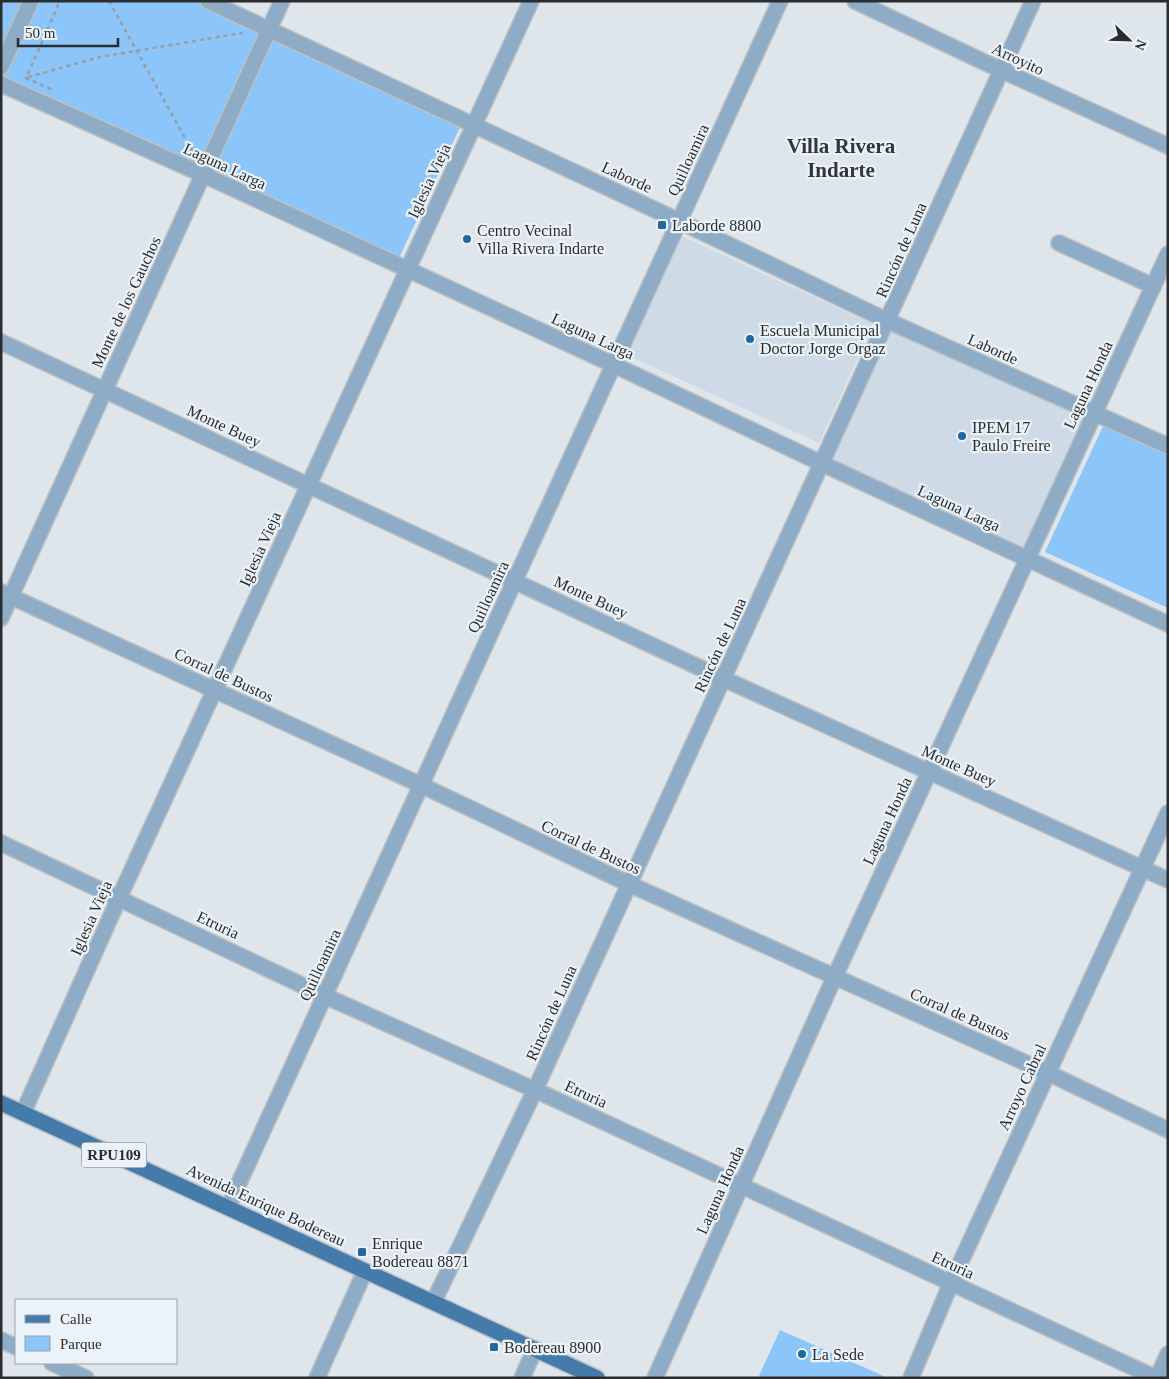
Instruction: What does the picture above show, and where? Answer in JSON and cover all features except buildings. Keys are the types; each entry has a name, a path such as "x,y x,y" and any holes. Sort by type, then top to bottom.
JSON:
{"main road":[{"name":"Avenida Enrique Bodereau","path":"1,1103 434,1301 597,1378"}],"street":[{"path":"1,67 31,1"},
{"name":"Laborde","path":"208,1 888,321 1168,446"},
{"name":"Monte de los Gauchos","path":"1,618 6,594 104,390 282,1"},
{"name":"Iglesia Vieja","path":"23,1113 119,898 216,691 308,485 531,1"},
{"name":"Quilloamira","path":"228,1206 780,1"},
{"name":"Arroyito","path":"855,1 1168,146"},
{"name":"Rincón de Luna","path":"434,1301 535,1090 823,464 1033,1"},
{"name":"Laguna Larga","path":"1,84 204,175 1168,624"},
{"path":"1059,243 1153,286"},
{"name":"Laguna Honda","path":"655,1378 835,976 1168,254"},
{"name":"Monte Buey","path":"1,342 724,679 1168,880"},
{"name":"Corral de Bustos","path":"6,594 421,785 629,884 1048,1073 1168,1130"},
{"name":"Arroyo Cabral","path":"911,1378 951,1283 1168,812"},
{"name":"Etruria","path":"1,843 325,996 535,1090 1156,1378"},
{"path":"317,1378 365,1271"},
{"path":"1,1340 15,1347"},
{"path":"522,1378 535,1349"},
{"path":"1156,1378 1168,1354"},
{"path":"54,1364 86,1378"}],"path":[{"path":"26,78 60,1"},
{"path":"110,1 197,160"},
{"path":"26,78 100,57 246,32"},
{"path":"26,78 53,90"},
{"path":"197,160 201,151"},
{"path":"188,155 197,160"}],"shaded area":[{"name":"Escuela Municipal Doctor Jorge Orgaz","path":"681,236 873,324 819,443 627,355"},
{"name":"IPEM 17 Paulo Freire","path":"890,327 1094,413 1026,550 831,460"}],"green space":[{"path":"1,1 22,1 1,47"},
{"path":"35,1 197,1 263,32 200,168 1,75"},
{"path":"272,37 461,125 398,260 209,171"},
{"path":"1105,422 1168,451 1168,608 1045,552"},
{"name":"La Sede","path":"780,1330 888,1378 758,1378"}],"place":[{"name":"Laborde 8800","path":"662,225"},
{"name":"Centro Vecinal Villa Rivera Indarte","path":"467,239"},
{"name":"Escuela Municipal Doctor Jorge Orgaz","path":"750,339"},
{"name":"IPEM 17 Paulo Freire","path":"962,436"},
{"name":"Enrique Bodereau 8871","path":"362,1252"},
{"name":"Bodereau 8900","path":"494,1347"},
{"name":"La Sede","path":"802,1354"}],"district":[{"name":"Villa Rivera Indarte","path":"841,158"}]}
